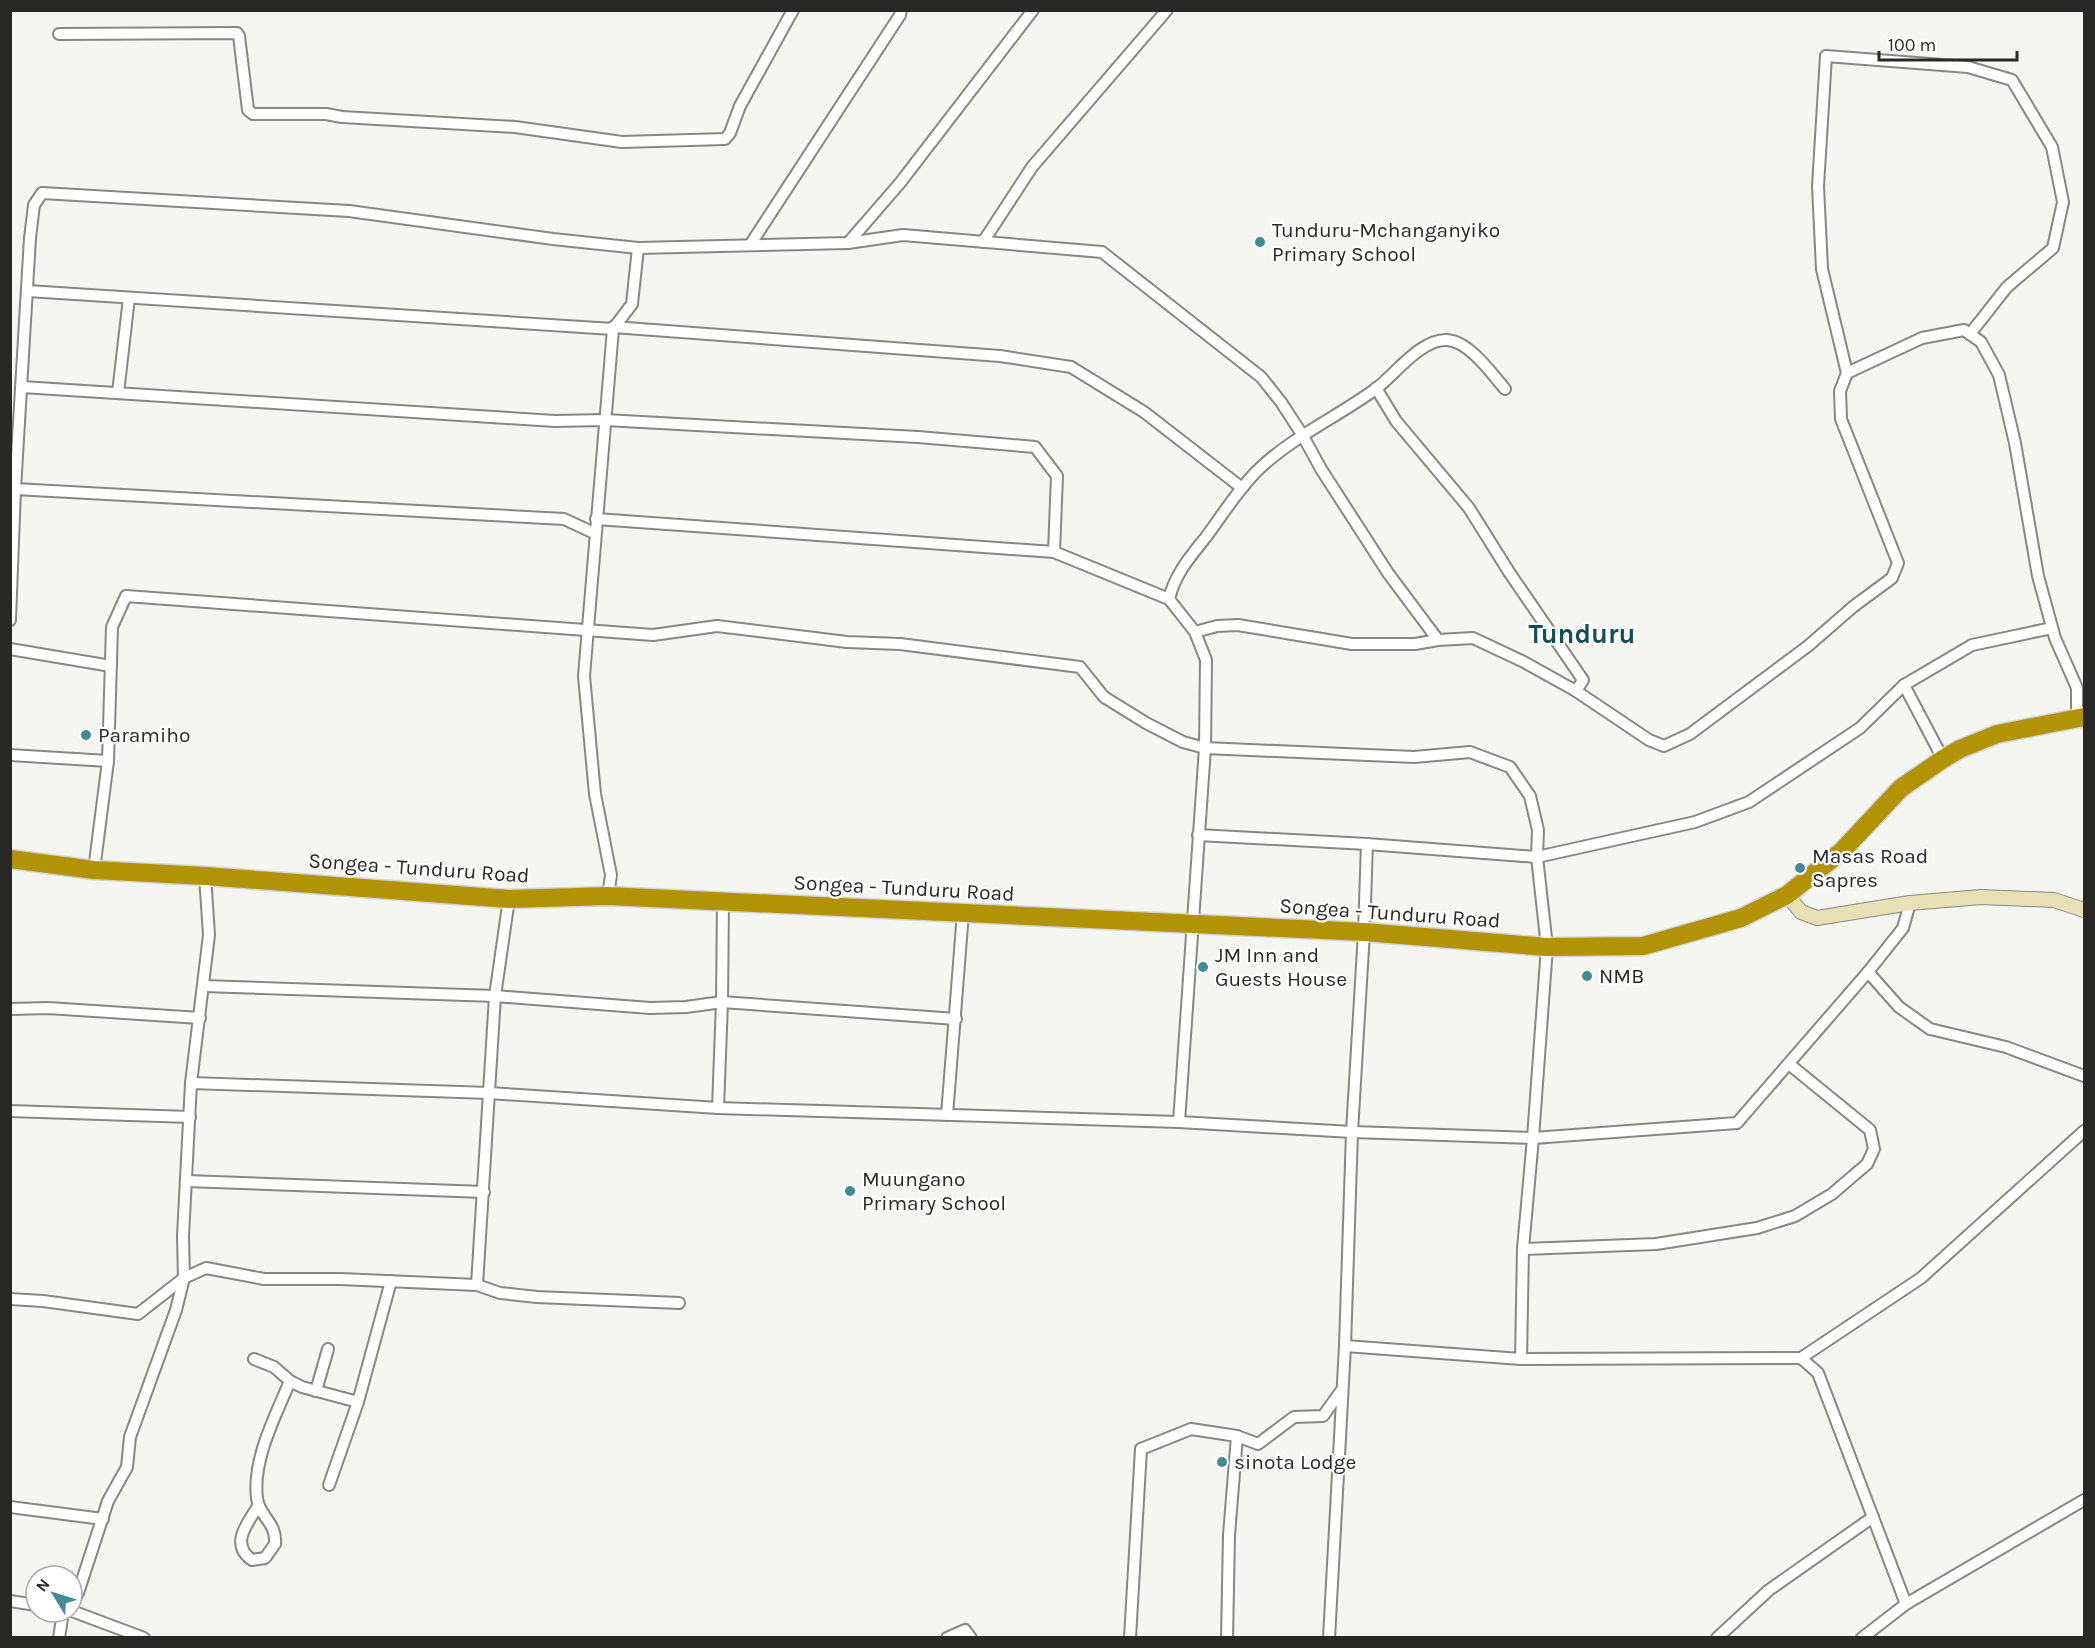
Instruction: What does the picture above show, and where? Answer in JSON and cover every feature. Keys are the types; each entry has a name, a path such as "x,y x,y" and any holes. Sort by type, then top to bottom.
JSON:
{"highway":[{"name":"Songea - Tunduru Road","path":"10,859 94,870 509,898 608,896 1364,932 1547,947 1643,946 1741,918 1787,895 1842,851 1901,788 1943,759 1997,734 2081,717"}],"main road":[{"path":"1787,895 1801,912 1817,918 1910,903 1981,897 2054,900 2085,910"}],"street":[{"path":"59,34 237,33 248,110 253,114 326,114 342,117 515,127 614,141 649,142 725,139 730,133 740,106 793,10"},
{"path":"750,245 894,25 901,10"},
{"path":"848,243 900,183 1033,10"},
{"path":"983,242 1032,167 1167,10"},
{"path":"1195,633 1216,627 1239,625 1352,644 1415,644 1473,638 1524,662 1576,691 1649,740 1664,746 1690,734 1724,711 1892,578 1898,564 1841,419 1840,391 1847,373 1822,269 1818,186 1826,56 1968,67 2012,80 2052,147 2063,202 2053,248 2007,287 1970,334"},
{"path":"10,620 15,489 34,205 42,193 349,210 553,239 638,248 848,243 903,235 1102,252 1261,377 1304,436 1321,469 1388,573 1438,640"},
{"path":"608,896 611,875 596,794 584,676 594,533 613,328 632,304 638,248"},
{"path":"28,291 613,328 1000,356 1071,367 1144,412 1242,488"},
{"path":"118,393 129,298"},
{"path":"1847,373 1922,338 1964,330 1981,342 1999,375 2015,443 2038,576 2052,628 2077,688 2081,717"},
{"path":"1169,599 1173,583 1183,567 1242,488 1260,468 1376,388 1425,346 1447,340 1460,343 1480,360 1506,389"},
{"path":"21,387 555,421 605,420 918,437 1035,447 1057,476 1054,552"},
{"path":"1376,388 1396,421 1469,508 1509,572 1556,639 1583,680 1576,691"},
{"path":"15,489 564,519 594,533"},
{"path":"596,519 1054,552 1169,599 1195,633 1206,660 1205,748 1179,1122"},
{"path":"94,870 108,761 112,627 126,596 653,635 717,626 847,642 900,644 1080,667 1104,697 1155,728 1183,742 1205,748 1414,757 1470,752 1510,767 1530,796 1538,830 1537,857 1547,947 1523,1248 1521,1359"},
{"path":"1198,835 1367,844 1537,857 1695,822 1749,802 1860,728 1904,685 1972,645 2052,628"},
{"path":"10,649 111,666"},
{"path":"1904,685 1943,759"},
{"path":"10,755 108,761"},
{"path":"1329,1638 1345,1346 1352,1132 1367,844"},
{"path":"84,1575 108,1502 127,1467 130,1437 176,1310 184,1278 183,1236 191,1083 209,935 206,876"},
{"path":"477,1285 495,996 509,898"},
{"path":"718,1108 723,902"},
{"path":"191,1083 489,1093 718,1108 1179,1122 1352,1132 1533,1138 1737,1123 1868,972 1903,928 1910,903"},
{"path":"947,1115 963,913"},
{"path":"1868,972 1899,1007 1930,1029 2006,1047 2085,1076"},
{"path":"204,986 495,996 650,1008 686,1007 722,1002 956,1019"},
{"path":"10,1009 48,1008 200,1018"},
{"path":"1523,1248 1656,1244 1757,1228 1795,1216 1832,1194 1868,1164 1875,1149 1870,1130 1789,1064"},
{"path":"10,1111 190,1117"},
{"path":"1345,1346 1521,1359 1801,1358 1921,1278 2085,1131"},
{"path":"186,1181 483,1192"},
{"path":"10,1299 138,1314 184,1278 206,1268 264,1279 477,1285 500,1293 537,1297 679,1303"},
{"path":"329,1485 358,1402 391,1281"},
{"path":"316,1390 328,1349"},
{"path":"1801,1358 1818,1373 1906,1604"},
{"path":"254,1359 274,1367 290,1381 358,1402"},
{"path":"258,1506 241,1537 242,1550 252,1560 265,1558 275,1544 274,1530 258,1506 256,1481 264,1444 290,1381"},
{"path":"1130,1638 1141,1449 1191,1429 1237,1437 1258,1444 1294,1417 1323,1416 1342,1390"},
{"path":"1227,1638 1229,1535 1237,1437"},
{"path":"1862,1638 1906,1604 2085,1500"},
{"path":"10,1507 103,1519"},
{"path":"1717,1638 1769,1590 1873,1517"},
{"path":"84,1616 144,1638"},
{"path":"947,1638 965,1630 971,1638"}],"place":[{"name":"Tunduru-Mchanganyiko Primary School","path":"1260,242"},
{"name":"Paramiho","path":"86,735"},
{"name":"Masas Road Sapres","path":"1800,868"},
{"name":"JM Inn and Guests House","path":"1203,967"},
{"name":"NMB","path":"1587,976"},
{"name":"Muungano Primary School","path":"850,1191"},
{"name":"sinota Lodge","path":"1222,1462"}],"district":[{"name":"Tunduru","path":"1582,634"}]}
